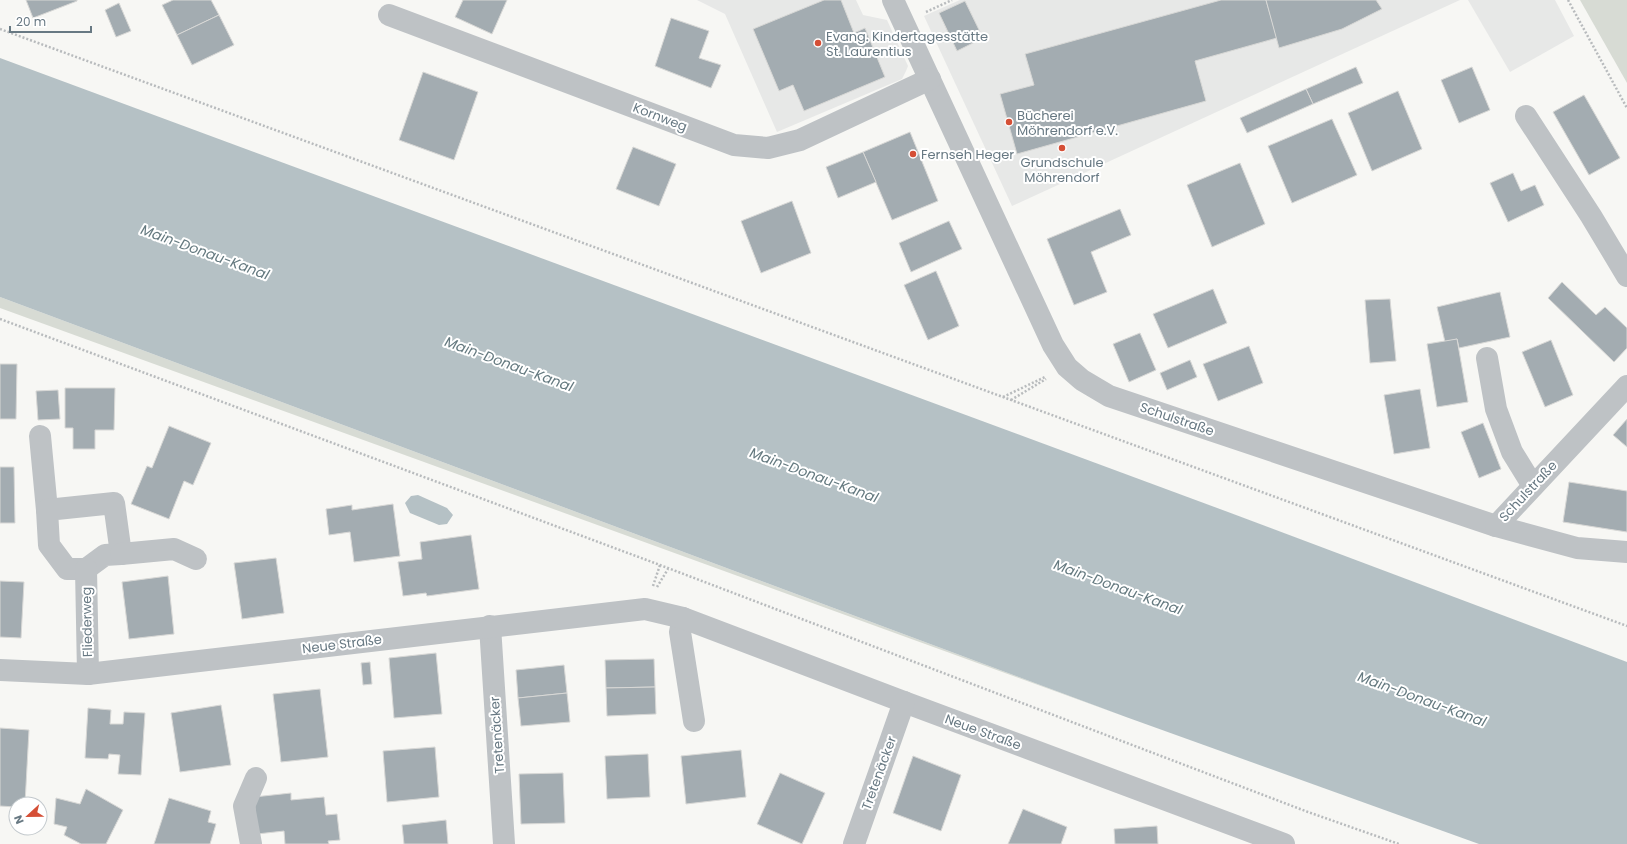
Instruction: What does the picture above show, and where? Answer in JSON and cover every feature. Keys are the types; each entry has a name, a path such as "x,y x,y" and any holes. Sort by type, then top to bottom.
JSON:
{"street":[{"name":"Schulstraße","path":"894,0 1053,345 1067,367 1082,380 1109,396 1496,526 1627,386"},
{"name":"Kornweg","path":"389,15 734,145 768,148 800,140 930,79"},
{"path":"1526,116 1591,216 1627,276"},
{"path":"1486,358 1496,409 1512,452 1533,486"},
{"name":"Fliederweg","path":"40,436 49,545 67,568 86,569 105,554 174,549 196,559"},
{"path":"47,510 114,503 121,554"},
{"path":"1496,526 1577,548 1627,552"},
{"name":"Fliederweg","path":"86,569 88,674"},
{"name":"Neue Straße","path":"0,670 88,674 645,609 684,618 1284,844"},
{"path":"684,618 680,632 694,721"},
{"name":"Tretenäcker","path":"490,626 504,844"},
{"name":"Tretenäcker","path":"854,844 904,702"},
{"path":"251,844 244,806 256,778"}],"path":[{"path":"1568,0 1627,108"},
{"path":"0,29 1627,626"},
{"path":"0,319 668,568 1308,812 1399,844"},
{"path":"1003,397 1067,367"},
{"path":"1010,400 1067,367"}],"shaded area":[{"name":"Evang. Kindertagesstätte St. Laurentius","path":"697,0 856,0 863,15 887,20 908,66 902,79 777,132 725,14"},
{"name":"Grundschule Möhrendorf","path":"960,0 1460,0 1012,206 924,16"},
{"path":"1468,0 1555,0 1574,36 1510,72"},
{"path":"1580,0 1627,0 1627,83"},
{"path":"0,297 1126,717 0,308"}],"water":[{"name":"Main-Donau-Kanal","path":"0,58 1228,512 1627,662 1627,844 1479,844 1126,717 0,297"},
{"path":"418,495 447,508 453,515 447,524 439,525 410,513 405,503 411,496"}],"building":[{"path":"26,0 77,0 77,1 33,18"},
{"path":"173,0 211,0 219,15 177,35 162,5"},
{"path":"463,0 507,0 492,34 455,17"},
{"path":"824,0 841,0 854,33 865,28 885,77 804,111 793,85 779,91 753,29"},
{"path":"1221,0 1266,0 1277,38 1195,61 1206,101 1017,154 1000,94 1034,85 1025,54"},
{"path":"1266,0 1376,0 1382,9 1342,29 1279,48"},
{"path":"965,1 983,38 957,51 939,13"},
{"path":"119,3 131,31 116,37 105,10"},
{"path":"219,15 234,45 192,65 177,35"},
{"path":"671,18 709,31 699,58 721,65 711,88 655,66"},
{"path":"1356,67 1363,83 1313,104 1306,89"},
{"path":"1472,67 1490,110 1459,123 1441,80"},
{"path":"423,72 478,92 454,160 399,140"},
{"path":"1306,89 1313,104 1247,133 1240,118"},
{"path":"1398,91 1422,149 1372,171 1348,113"},
{"path":"1584,95 1620,158 1589,175 1553,112"},
{"path":"1332,119 1357,175 1292,203 1268,146"},
{"path":"910,132 938,201 892,220 863,152"},
{"path":"633,147 676,164 659,206 616,189"},
{"path":"863,152 876,182 838,198 826,167"},
{"path":"1240,163 1265,224 1212,247 1187,185"},
{"path":"1513,173 1521,191 1535,185 1544,205 1508,222 1490,183"},
{"path":"792,201 811,253 761,273 741,221"},
{"path":"1120,209 1131,235 1091,252 1107,292 1074,305 1047,239"},
{"path":"949,221 962,249 911,272 899,243"},
{"path":"936,271 959,326 928,340 904,285"},
{"path":"1562,282 1596,315 1605,307 1627,328 1627,348 1614,362 1548,298"},
{"path":"1213,289 1227,323 1168,348 1153,314"},
{"path":"1500,292 1510,337 1459,348 1457,339 1445,342 1437,307"},
{"path":"1390,299 1396,361 1370,363 1365,300"},
{"path":"1140,333 1156,370 1129,382 1113,344"},
{"path":"1457,339 1468,402 1437,407 1427,344"},
{"path":"1551,340 1573,395 1545,407 1522,352"},
{"path":"1249,346 1263,383 1218,401 1203,364"},
{"path":"1190,360 1197,377 1167,390 1160,373"},
{"path":"0,364 17,364 16,419 0,419"},
{"path":"65,388 115,388 114,430 95,430 95,449 73,449 73,428 65,428"},
{"path":"1420,389 1430,448 1394,454 1384,395"},
{"path":"58,390 60,419 38,420 36,391"},
{"path":"1627,419 1627,447 1613,435"},
{"path":"1483,423 1501,469 1479,478 1461,432"},
{"path":"169,426 211,443 193,485 184,481 169,519 131,504 147,466 152,468"},
{"path":"0,467 14,467 15,523 0,523"},
{"path":"1569,482 1627,491 1627,532 1563,522"},
{"path":"393,504 400,556 354,562 350,532 329,535 326,509 352,505 352,510"},
{"path":"471,535 479,589 427,596 426,593 403,596 398,562 422,559 420,542"},
{"path":"276,558 284,613 242,619 234,563"},
{"path":"168,576 174,634 129,639 122,582"},
{"path":"0,581 24,582 21,638 0,637"},
{"path":"436,653 442,714 394,718 389,658"},
{"path":"654,659 655,687 606,688 605,660"},
{"path":"370,662 372,684 363,685 361,663"},
{"path":"564,665 567,693 518,698 516,670"},
{"path":"655,687 656,714 607,716 606,688"},
{"path":"320,689 328,757 281,762 273,694"},
{"path":"567,693 570,722 521,726 518,698"},
{"path":"221,705 231,765 180,772 171,713"},
{"path":"88,708 111,710 110,724 123,724 124,712 145,713 141,775 118,774 120,755 109,754 108,759 85,758"},
{"path":"0,728 29,730 25,796 8,796 8,806 0,806"},
{"path":"435,747 439,797 387,802 383,751"},
{"path":"741,750 746,797 686,804 681,756"},
{"path":"648,754 650,797 607,799 605,756"},
{"path":"913,756 961,775 941,831 893,813"},
{"path":"563,773 565,823 521,824 519,774"},
{"path":"780,773 825,793 802,844 757,824"},
{"path":"86,789 123,810 106,844 81,844 64,835 67,827 54,824 56,798 80,804"},
{"path":"291,793 291,800 324,797 326,815 337,814 340,840 328,841 329,844 285,844 284,831 257,834 254,797"},
{"path":"169,798 211,811 208,822 216,824 210,844 154,844"},
{"path":"1023,809 1067,827 1061,844 1008,844"},
{"path":"446,820 448,844 404,844 402,825"},
{"path":"1157,826 1158,844 1115,844 1114,829"}],"place":[{"name":"Evang. Kindertagesstätte St. Laurentius","path":"818,43"},
{"name":"Bücherei Möhrendorf e.V.","path":"1009,122"},
{"name":"Grundschule Möhrendorf","path":"1062,148"},
{"name":"Fernseh Heger","path":"913,154"}]}
